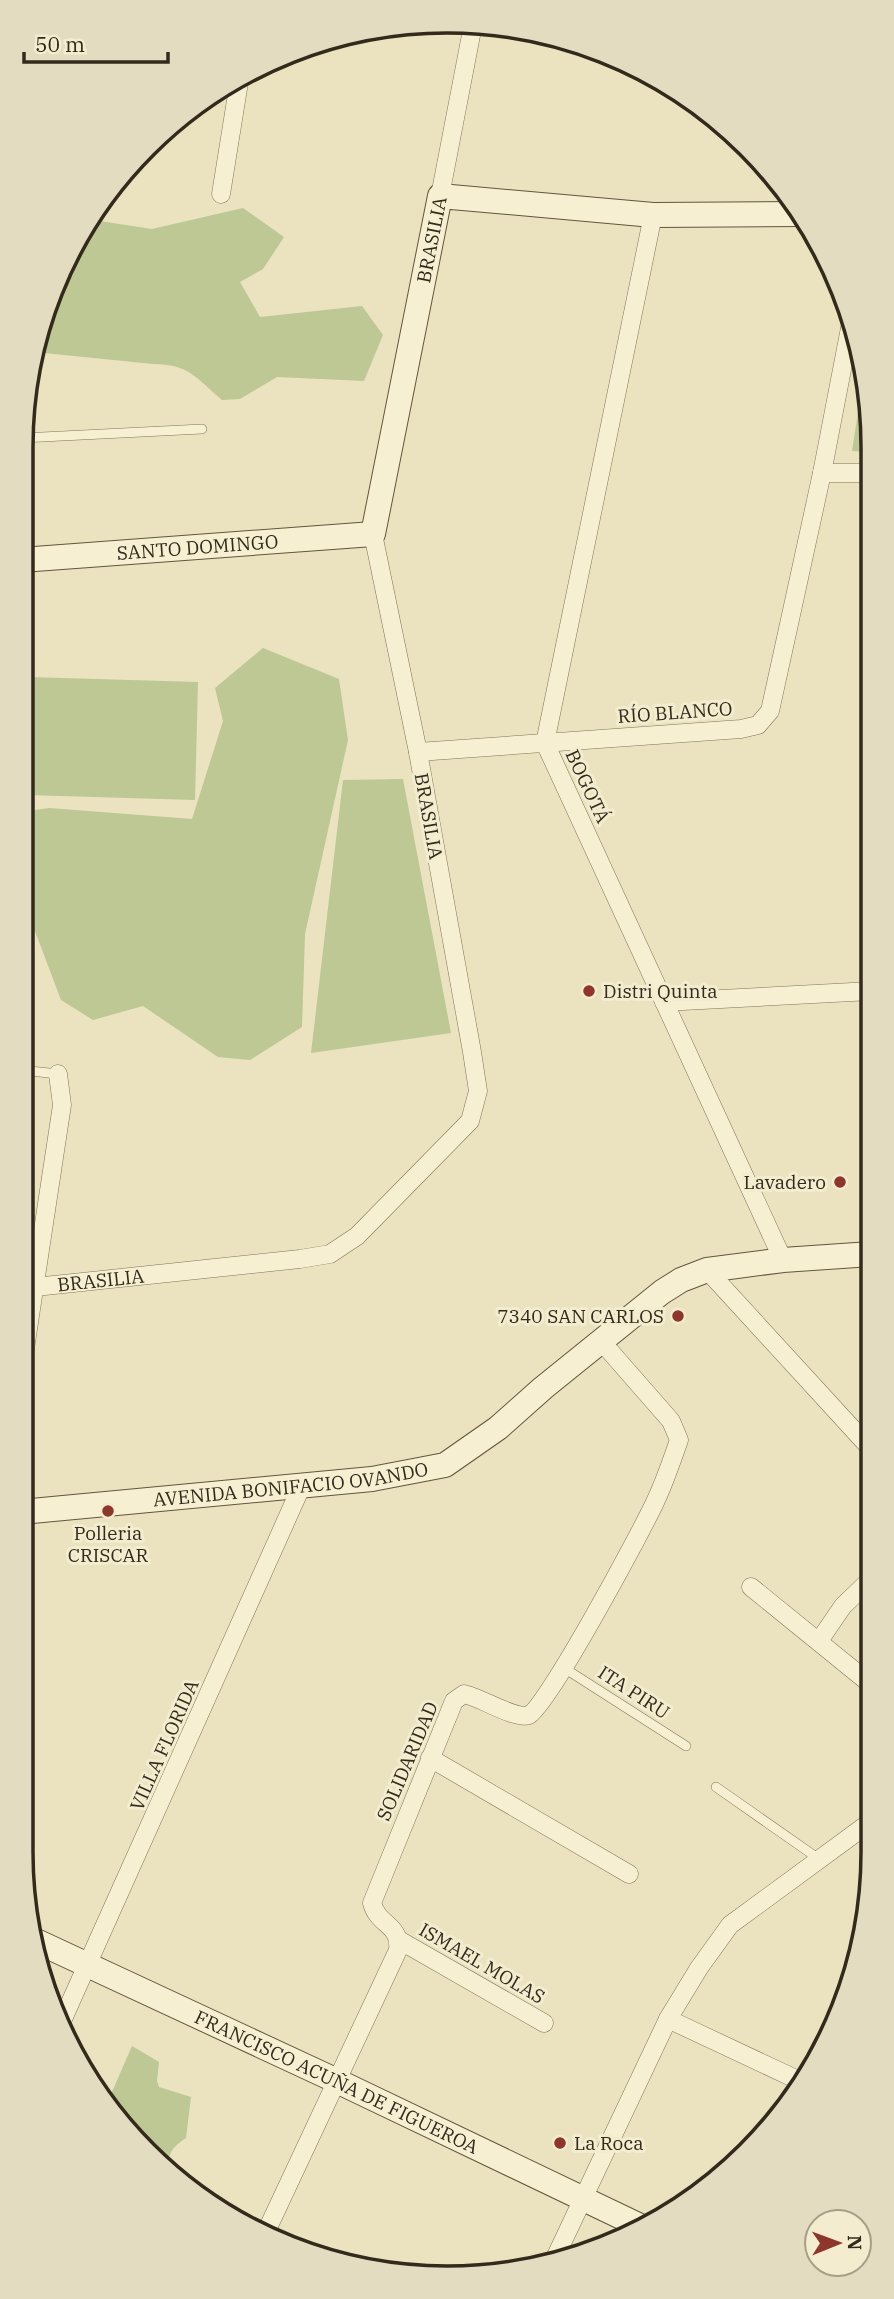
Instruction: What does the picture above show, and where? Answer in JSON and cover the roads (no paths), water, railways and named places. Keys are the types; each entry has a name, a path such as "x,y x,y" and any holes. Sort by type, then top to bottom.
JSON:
{"street":[{"name":"BRASILIA","path":"35,1287 330,1254 357,1236 470,1121 478,1091 418,752 373,534 471,34"},
{"path":"221,194 238,90"},
{"path":"440,196 653,215 789,214"},
{"name":"BOGOTÁ","path":"653,215 545,743 783,1260"},
{"name":"RÍO BLANCO","path":"418,752 741,729 758,725 771,711 847,342"},
{"path":"822,473 861,473"},
{"name":"SANTO DOMINGO","path":"33,559 373,534"},
{"path":"664,1002 861,992"},
{"path":"33,1300 62,1105 58,1074"},
{"name":"AVENIDA BONIFACIO OVANDO","path":"33,1511 372,1479 445,1465 498,1428 601,1341 681,1280 707,1270 783,1260 861,1255"},
{"path":"707,1270 861,1438"},
{"name":"SOLIDARIDAD","path":"399,1940 394,1930 374,1912 372,1903 454,1700 464,1694 473,1696 518,1716 527,1716 537,1709 564,1668 656,1500 680,1440 671,1421 601,1341"},
{"name":"VILLA FLORIDA","path":"66,2012 303,1485"},
{"path":"751,1587 861,1676"},
{"path":"819,1641 843,1606 861,1589"},
{"path":"430,1758 629,1874"},
{"path":"558,2251 668,2019 699,1968 730,1925 861,1829"},
{"path":"269,2225 398,1951 399,1940"},
{"name":"ISMAEL MOLAS","path":"399,1940 544,2023"},
{"name":"FRANCISCO ACUÑA DE FIGUEROA","path":"44,1945 632,2222"},
{"path":"668,2019 793,2078"}],"lane":[{"path":"33,437 202,429"},
{"path":"33,1071 58,1074"},
{"name":"ITA PIRU","path":"564,1668 686,1746"},
{"path":"716,1787 819,1859"}],"place":[{"name":"Distri Quinta","path":"589,991"},
{"name":"Lavadero","path":"840,1182"},
{"name":"7340 SAN CARLOS","path":"678,1316"},
{"name":"Polleria CRISCAR","path":"108,1511"},
{"name":"La Roca","path":"560,2143"}]}
